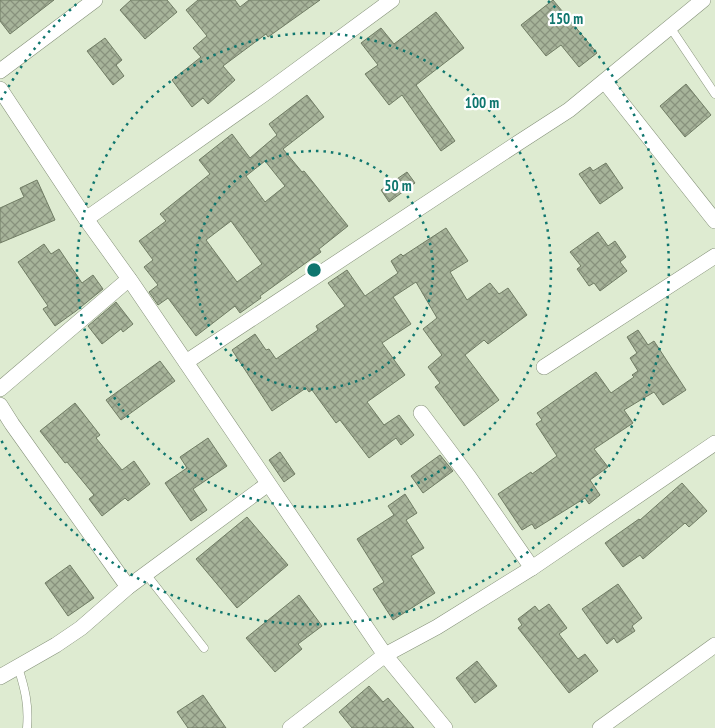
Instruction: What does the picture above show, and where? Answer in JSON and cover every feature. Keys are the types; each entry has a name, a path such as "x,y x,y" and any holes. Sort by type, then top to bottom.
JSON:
{"street":[{"path":"0,71 95,0"},
{"path":"86,219 392,0"},
{"path":"186,362 569,110 703,0"},
{"path":"605,82 715,221"},
{"path":"0,89 86,219 186,362 385,656 445,728"},
{"path":"544,367 715,256"},
{"path":"0,389 129,279"},
{"path":"0,404 12,424 128,587"},
{"path":"421,413 469,477 532,568"},
{"path":"290,728 385,656 437,627 532,568 715,443"},
{"path":"0,678 56,646 128,587 268,484"},
{"path":"600,728 715,645"}],"lane":[{"path":"670,27 715,94"},
{"path":"146,574 204,648"},
{"path":"18,667 26,690 27,728"}],"building":[{"path":"0,0 54,0 10,34 0,21"},
{"path":"131,0 167,0 177,12 145,39 120,10"},
{"path":"198,0 235,0 240,7 249,0 320,0 268,37 266,34 223,66 235,80 208,104 203,98 192,107 172,80 201,57 193,48 207,36 186,10"},
{"path":"553,0 597,53 579,67 561,45 546,56 521,25"},
{"path":"436,12 464,48 416,85 455,141 441,151 402,95 389,105 365,74 378,65 361,43 381,28 394,44"},
{"path":"105,38 122,60 116,65 124,76 113,85 87,51"},
{"path":"686,84 711,115 685,137 660,106"},
{"path":"307,95 324,117 283,149 302,172 304,171 348,226 319,249 321,252 260,296 261,298 240,313 235,306 196,336 168,298 158,305 149,292 158,285 144,267 153,260 139,241 166,221 160,214 210,174 199,160 232,134 250,158 277,135 269,124","holes":["265,161 285,186 265,202 246,176","231,221 262,264 237,282 206,240"]},
{"path":"606,163 623,188 600,204 579,174 590,167 593,171"},
{"path":"407,172 415,183 389,202 381,190"},
{"path":"37,180 55,220 0,243 0,208 24,197 20,188"},
{"path":"446,228 468,261 450,272 467,300 490,283 499,294 508,288 527,315 488,344 484,340 465,355 499,400 464,426 435,387 440,383 428,367 442,355 423,329 437,318 416,282 393,297 411,324 382,343 405,375 367,402 384,425 399,415 414,435 401,445 396,438 369,458 340,420 336,423 312,390 309,392 306,388 272,411 232,350 255,334 266,350 269,349 276,359 318,330 316,326 345,306 328,283 347,270 365,296 398,273 391,261 401,254 403,256"},
{"path":"598,232 608,246 615,241 626,257 620,262 627,271 600,291 594,283 589,286 577,269 581,266 570,252"},
{"path":"44,244 51,254 59,249 82,283 93,275 103,289 55,326 43,309 48,306 18,262"},
{"path":"116,302 133,324 123,332 121,329 102,344 88,326"},
{"path":"638,330 648,345 654,341 686,390 663,405 654,392 624,410 633,423 594,449 608,467 590,480 600,495 589,504 585,498 535,529 532,524 522,530 498,494 531,472 532,474 557,456 536,424 542,420 537,413 596,372 611,393 634,377 632,375 638,371 630,358 637,353 627,337"},
{"path":"160,361 175,381 121,420 106,400"},
{"path":"75,403 100,435 96,438 122,470 134,461 150,484 128,501 125,498 102,516 89,499 94,495 67,462 65,463 40,431"},
{"path":"208,438 227,466 193,489 207,510 191,521 165,483 187,468 180,457"},
{"path":"280,452 295,474 284,482 269,460"},
{"path":"440,455 453,471 423,493 411,476"},
{"path":"682,483 707,511 689,527 685,523 643,559 640,555 623,567 605,543 640,520"},
{"path":"405,494 417,513 406,520 424,548 411,556 435,593 393,620 373,589 384,582 357,539 394,515 388,506"},
{"path":"247,517 288,565 237,608 196,559"},
{"path":"70,565 94,598 68,616 45,583"},
{"path":"618,584 642,618 632,626 635,631 617,643 614,638 607,644 582,609"},
{"path":"299,595 322,626 298,644 302,649 275,672 246,638"},
{"path":"549,604 567,628 559,634 578,659 585,654 598,671 569,693 518,628 522,625 518,619 535,606 539,611"},
{"path":"477,661 497,686 475,703 456,678"},
{"path":"369,686 383,702 388,698 414,728 352,728 339,712"},
{"path":"203,695 226,728 188,728 177,712"}]}
